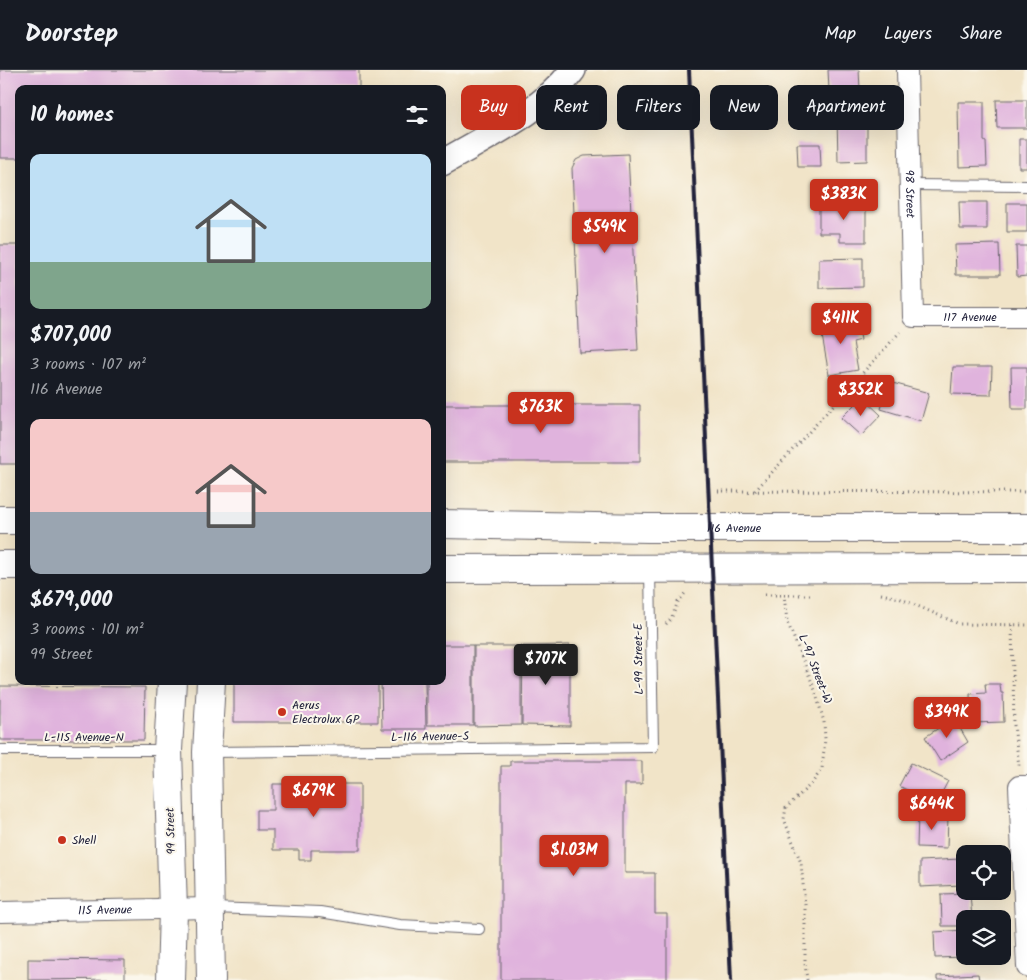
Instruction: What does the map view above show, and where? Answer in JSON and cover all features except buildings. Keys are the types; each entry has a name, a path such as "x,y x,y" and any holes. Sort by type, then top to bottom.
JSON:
{"main road":[{"path":"0,520 15,520"},
{"name":"116 Avenue","path":"446,524 648,528 1027,528"},
{"path":"648,528 650,569"},
{"path":"0,565 15,565"},
{"path":"446,569 1027,568"},
{"name":"99 Street","path":"171,980 173,910 168,750 172,685"},
{"path":"211,685 207,752 211,980"}],"street":[{"path":"446,161 517,119 552,93 574,70"},
{"name":"98 Street","path":"907,70 914,317"},
{"name":"117 Avenue","path":"914,317 1027,317"},
{"path":"1023,786 1027,967"},
{"name":"115 Avenue","path":"0,912 211,908"}],"lane":[{"path":"910,185 1027,186"},
{"name":"L-99 Street-E","path":"650,569 653,748"},
{"name":"L-116 Avenue-S","path":"207,752 653,748"},
{"name":"L-115 Avenue-N","path":"0,750 168,750"},
{"path":"211,908 320,912 400,925 479,929"}],"path":[{"path":"754,492 914,317"},
{"path":"708,491 1027,492"},
{"path":"651,631 671,620 678,602 688,589"},
{"path":"879,593 899,598 959,624 1027,625"},
{"path":"761,595 813,595"},
{"name":"L-97 Street-W","path":"784,595 787,621 815,690 824,722 825,739 822,768 812,783 786,808 784,819 801,862 805,905 805,964 807,980"},
{"path":"1012,625 1014,725 1023,786"}],"railway":[{"path":"689,70 731,980"}],"place":[{"name":"Aerus Electrolux GP","path":"282,712"},
{"name":"Shell","path":"62,840"}]}
